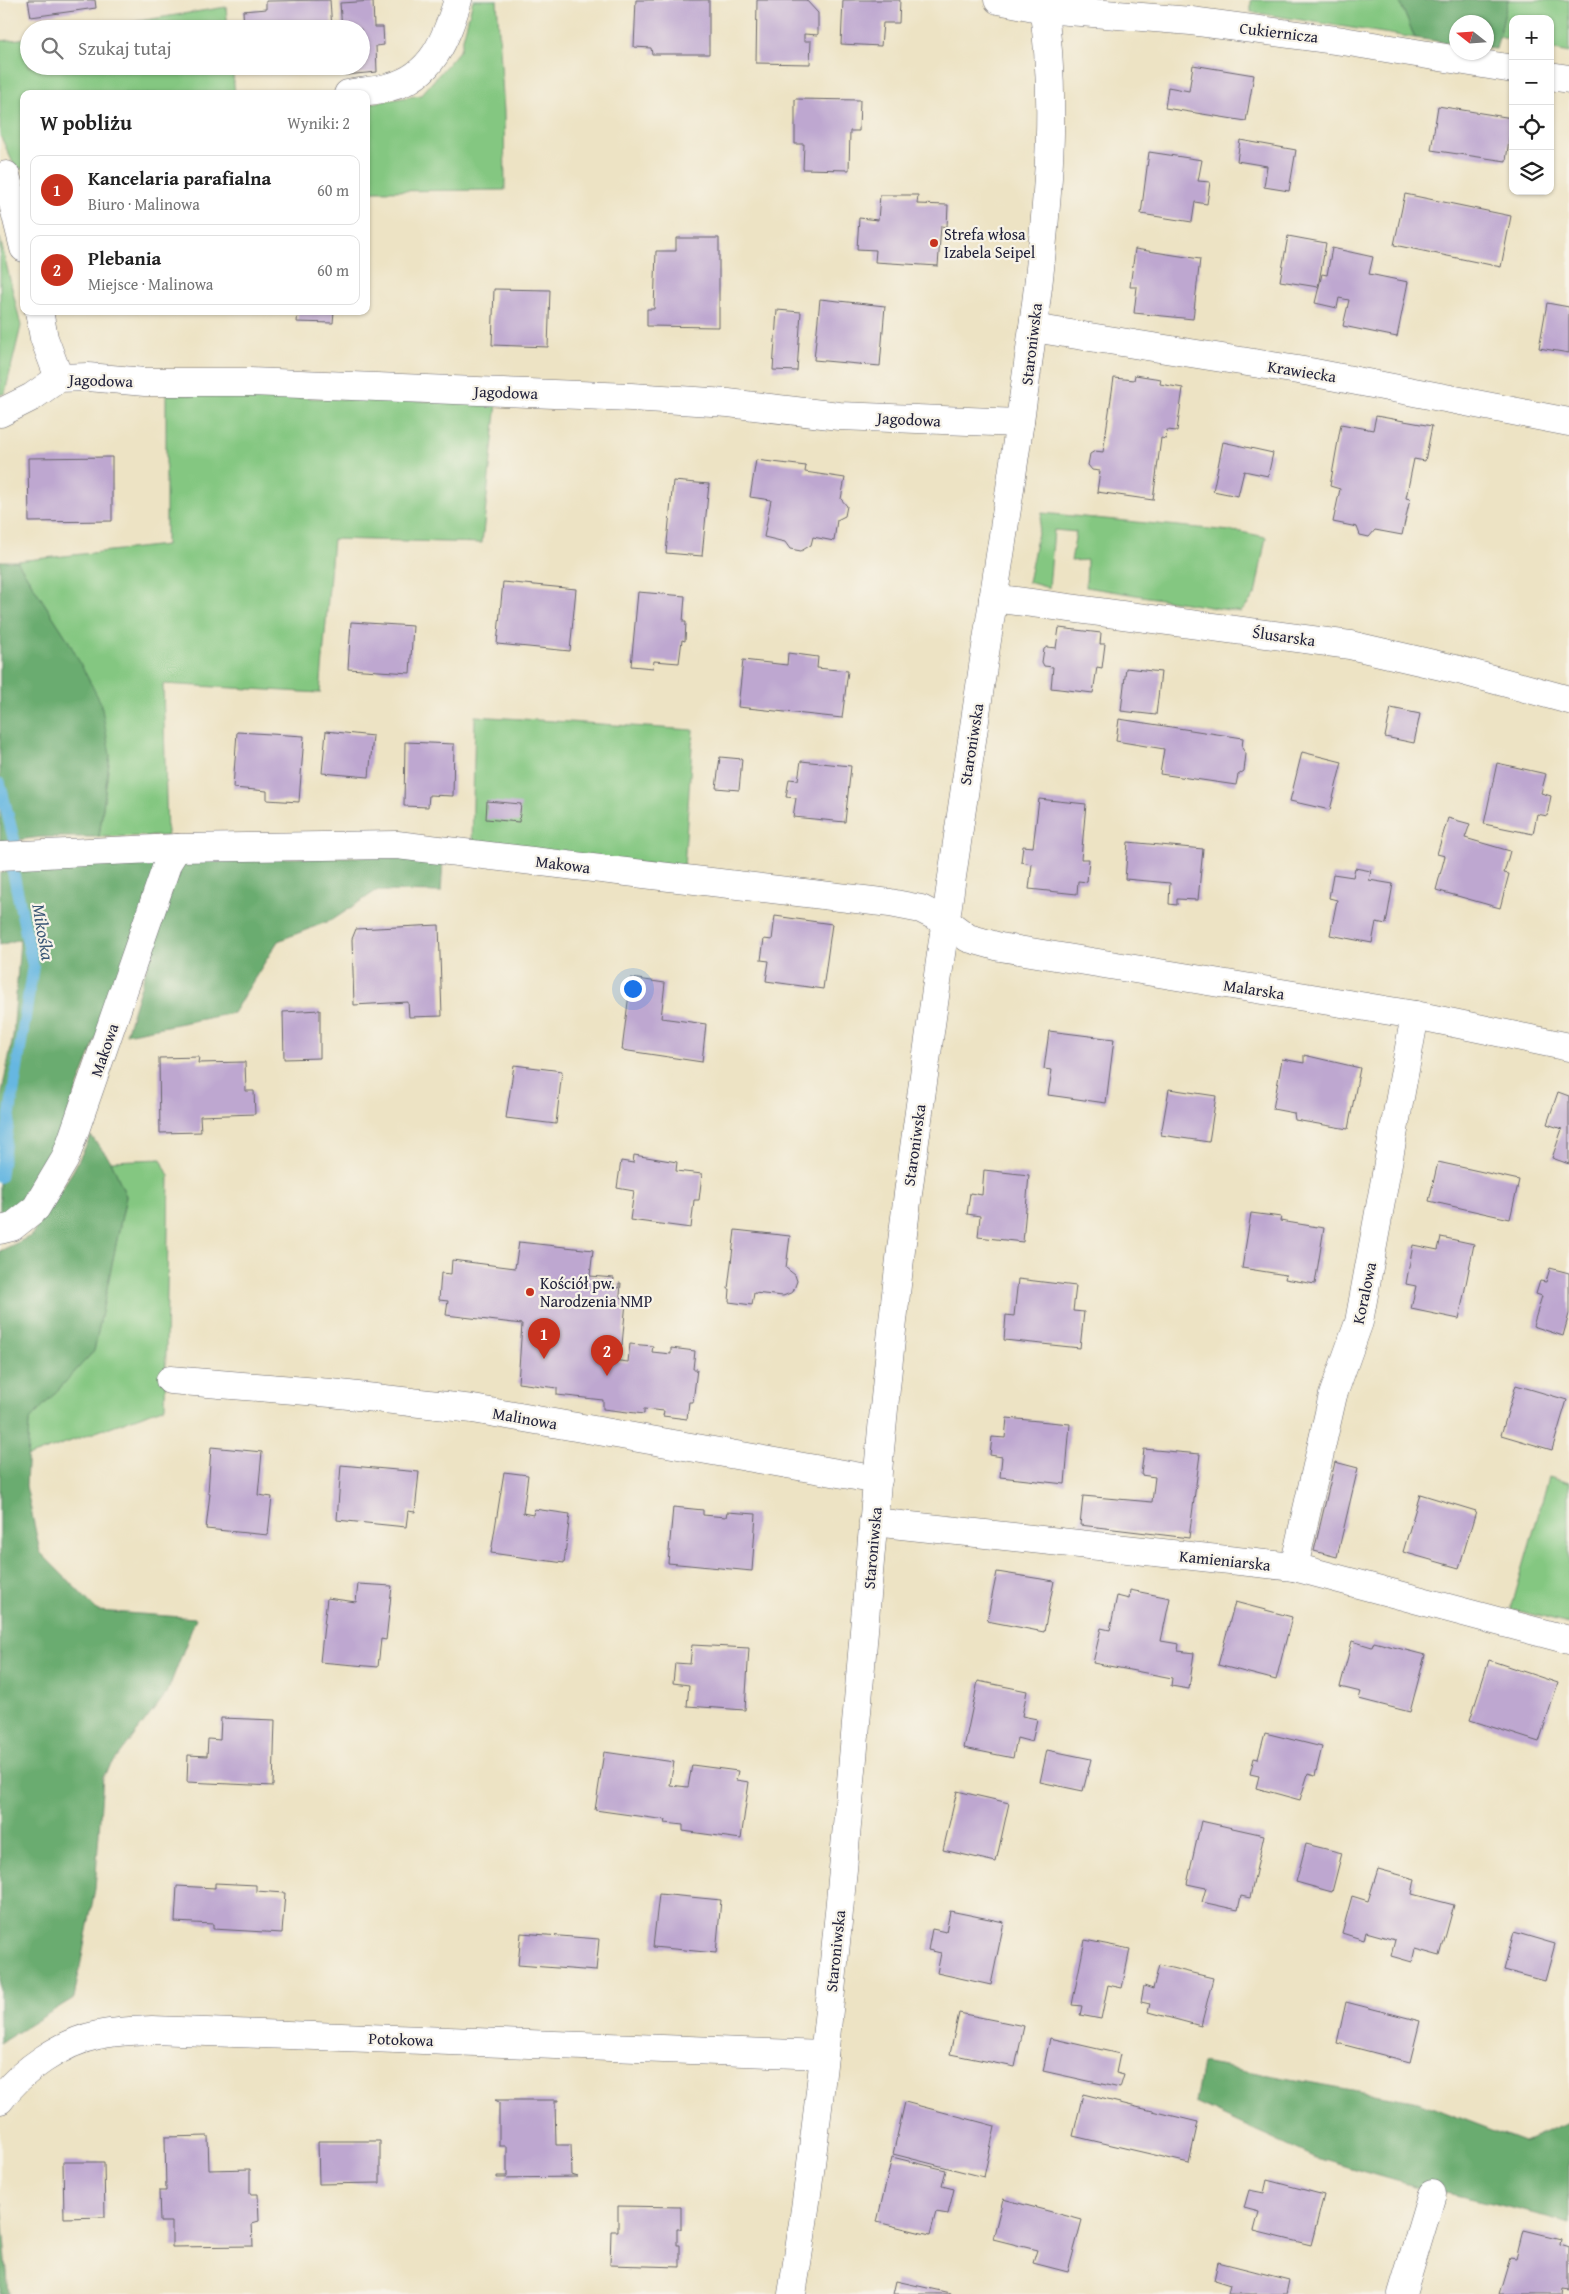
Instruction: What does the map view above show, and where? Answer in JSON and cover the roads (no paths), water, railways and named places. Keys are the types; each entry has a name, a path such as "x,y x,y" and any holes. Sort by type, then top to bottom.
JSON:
{"street":[{"path":"370,91 389,88 409,80 430,63 447,36 458,0"},
{"name":"Cukiernicza","path":"998,0 1343,41 1509,68"},
{"name":"Staroniwska","path":"792,2294 806,2210 824,2055 849,1818 873,1522 890,1344 908,1195 945,921 1034,328 1046,220 1051,142 1050,76 1043,5"},
{"path":"1554,77 1569,79"},
{"path":"10,176 20,227"},
{"path":"40,315 44,338 59,378"},
{"name":"Krawiecka","path":"1034,328 1310,372 1569,422"},
{"name":"Jagodowa","path":"0,413 32,398 59,378 88,377 144,382 250,382 630,396 728,403 839,416 1020,423"},
{"name":"Ślusarska","path":"993,598 1350,645 1459,670 1569,700"},
{"name":"Makowa","path":"0,856 177,848 397,845 890,903 920,909 945,921"},
{"name":"Makowa","path":"0,1230 12,1227 36,1208 65,1159 168,862 177,848"},
{"name":"Malarska","path":"945,921 968,938 1000,947 1415,1015 1569,1047"},
{"name":"Koralowa","path":"1294,1567 1333,1395 1359,1322 1415,1015"},
{"name":"Malinowa","path":"170,1380 331,1393 473,1409 878,1480"},
{"name":"Kamieniarska","path":"873,1522 1294,1567 1569,1640"},
{"name":"Potokowa","path":"0,2100 8,2088 48,2055 97,2035 152,2030 824,2055"},
{"path":"1402,2294 1432,2194"}],"waterway":[{"name":"Mikośka","path":"0,784 14,840 12,867 33,966 0,1177"}],"place":[{"name":"Strefa włosa Izabela Seipel","path":"934,243"},
{"name":"Kościół pw. Narodzenia NMP","path":"530,1292"},
{"name":"Kancelaria parafialna","path":"544,1359"},
{"name":"Plebania","path":"607,1376"}]}
